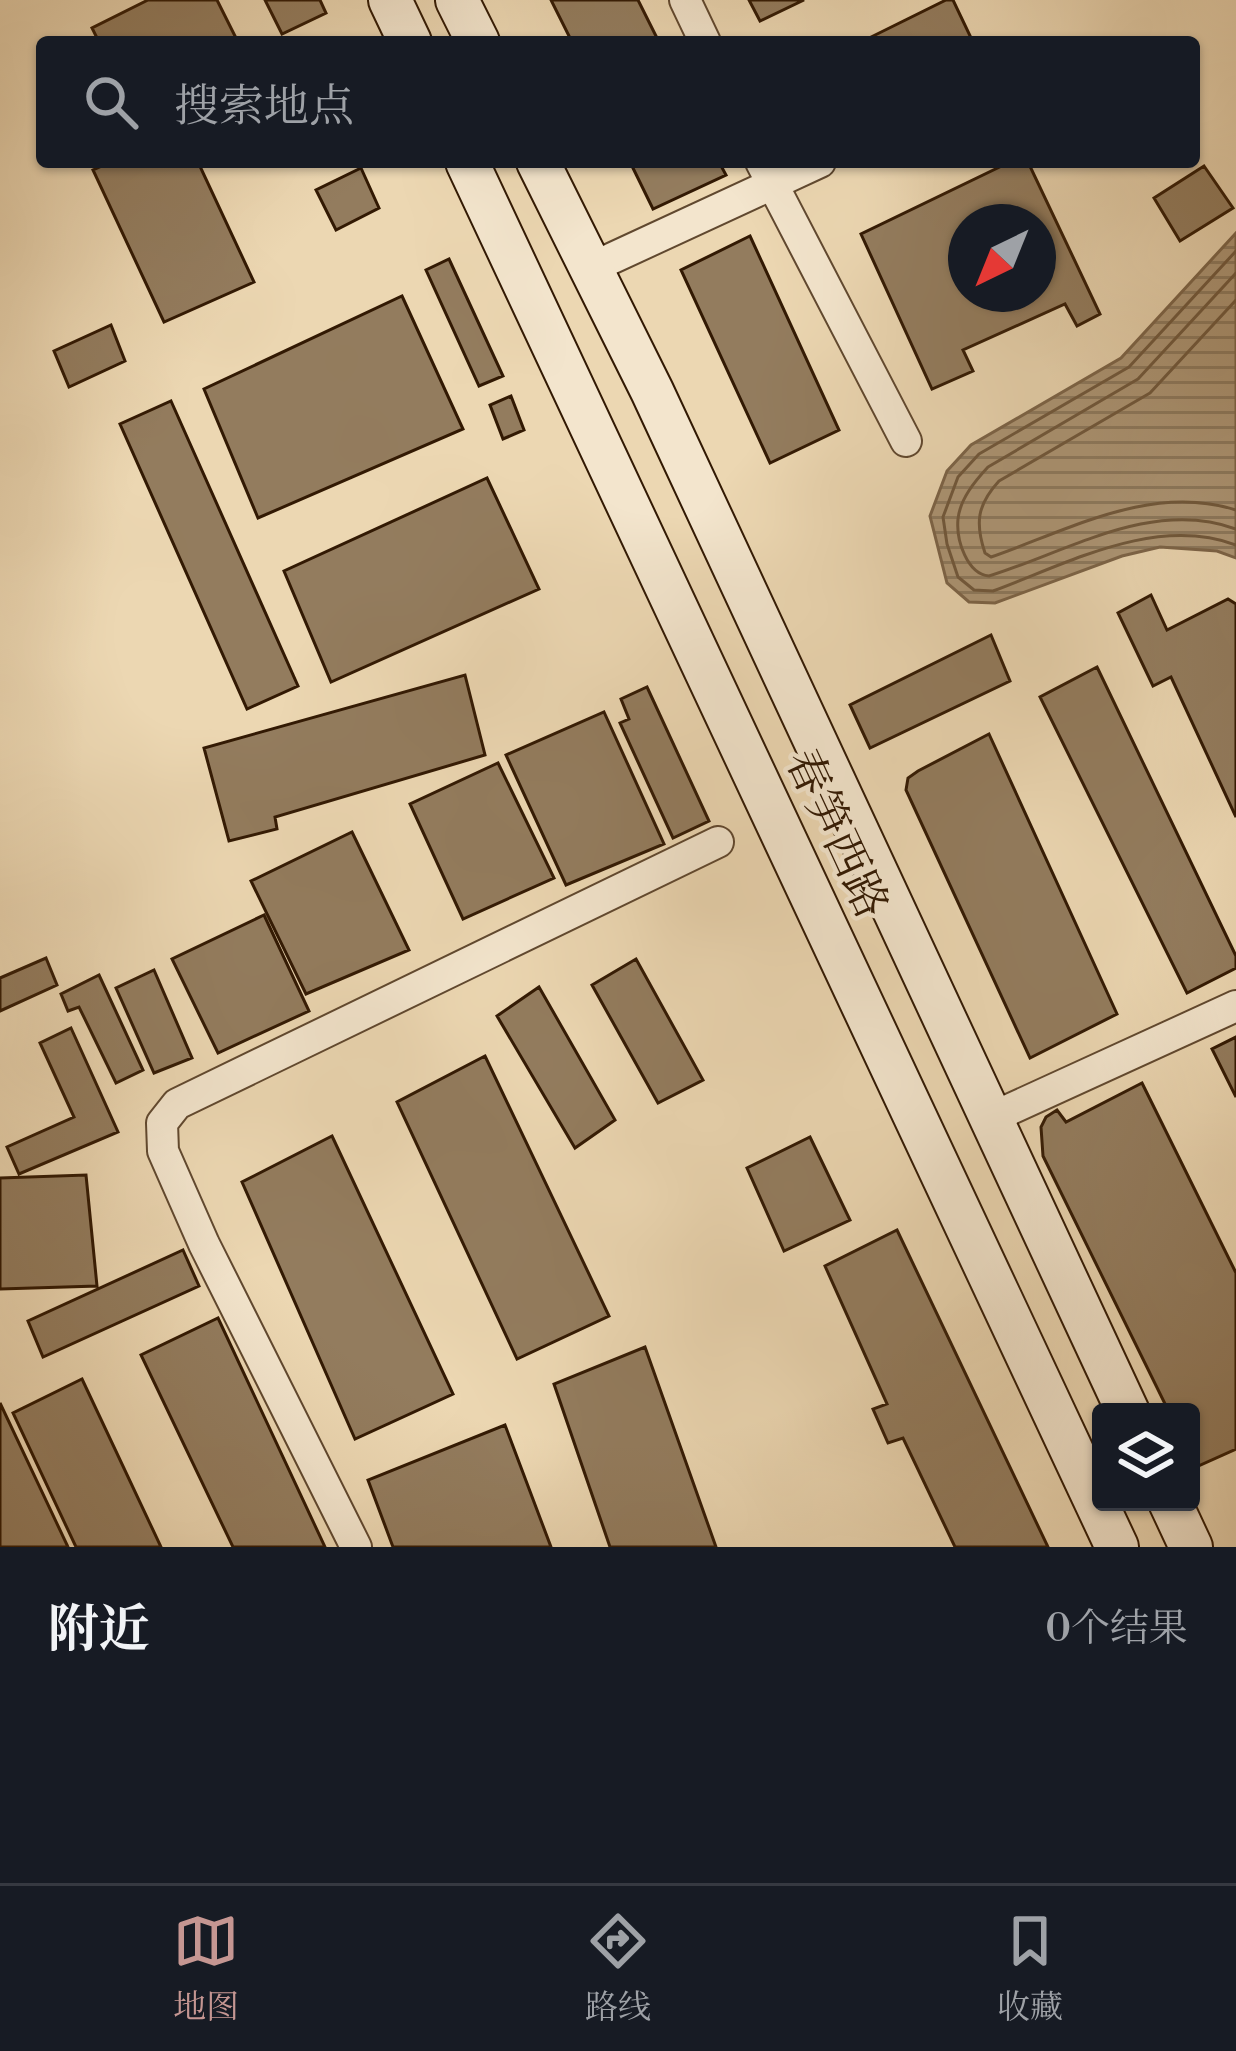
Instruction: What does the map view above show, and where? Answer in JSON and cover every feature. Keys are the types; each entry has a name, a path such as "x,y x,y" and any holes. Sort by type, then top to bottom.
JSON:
{"main road":[{"path":"391,0 407,36"},
{"path":"457,0 475,36"},
{"name":"春笋西路","path":"470,168 1117,1547"},
{"name":"春笋西路","path":"541,168 714,524 1124,1403"},
{"path":"650,551 714,524"},
{"path":"1174,1511 1191,1547"}],"street":[{"path":"685,0 702,36"},
{"path":"591,268 767,173 906,441"},
{"path":"356,1547 196,1225 163,1151 162,1123 177,1104 718,842"},
{"path":"991,1118 1236,1006"}],"water":[{"path":"1236,233 1236,558 1217,551 1160,547 1122,556 995,603 969,602 947,583 930,516 947,471 971,445 1121,358"}],"building":[{"path":"148,0 217,0 235,36 96,36 92,28"},
{"path":"265,0 320,0 326,13 282,34"},
{"path":"551,0 638,0 656,36 569,36"},
{"path":"749,0 804,0 760,21"},
{"path":"953,0 970,36 873,36"},
{"path":"1204,166 1233,208 1180,241 1154,198"},
{"path":"201,168 254,282 164,322 93,170"},
{"path":"361,168 379,208 336,230 316,190"},
{"path":"633,168 722,168 726,175 653,209"},
{"path":"998,168 1031,168 1048,204 948,204 948,312 1047,312 963,350 973,371 932,389 861,234"},
{"path":"1056,221 1100,314 1077,326 1065,304 1056,308"},
{"path":"750,236 839,430 770,463 681,270"},
{"path":"449,259 503,376 479,386 426,270"},
{"path":"402,296 463,429 258,518 204,389"},
{"path":"111,325 125,361 69,387 54,351"},
{"path":"511,396 524,430 503,439 490,405"},
{"path":"171,401 298,686 247,709 120,424"},
{"path":"487,478 539,589 331,682 284,571"},
{"path":"1151,595 1167,630 1228,599 1236,604 1236,817 1171,677 1153,686 1118,613"},
{"path":"991,635 1010,681 870,748 850,705"},
{"path":"1097,667 1236,956 1236,968 1187,993 1040,697"},
{"path":"465,675 485,755 275,817 277,829 229,841 204,748"},
{"path":"647,687 709,821 673,838 620,723 629,719 621,699"},
{"path":"604,712 664,844 566,885 506,755"},
{"path":"989,734 1117,1014 1030,1058 906,790 908,778 918,771"},
{"path":"498,763 554,878 463,919 410,804"},
{"path":"352,832 409,950 306,994 251,881"},
{"path":"264,915 309,1011 218,1053 172,959"},
{"path":"46,958 57,985 0,1011 0,978"},
{"path":"636,959 703,1080 658,1103 592,985"},
{"path":"154,970 192,1058 154,1073 116,988"},
{"path":"99,975 143,1070 116,1083 79,1007 68,1011 61,994"},
{"path":"539,987 615,1120 575,1148 497,1016"},
{"path":"71,1028 118,1132 19,1174 7,1147 74,1117 40,1043"},
{"path":"1236,1037 1236,1097 1212,1049"},
{"path":"485,1056 609,1316 517,1359 397,1102"},
{"path":"1142,1083 1236,1273 1236,1449 1200,1465 1200,1403 1165,1403 1043,1156 1041,1127 1046,1117 1057,1110 1066,1122"},
{"path":"332,1136 453,1394 355,1439 242,1182"},
{"path":"810,1137 850,1220 784,1251 747,1168"},
{"path":"86,1175 97,1286 0,1289 0,1178"},
{"path":"897,1230 1048,1547 955,1547 903,1438 888,1443 873,1409 887,1404 825,1266"},
{"path":"183,1250 199,1286 43,1357 28,1321"},
{"path":"218,1318 325,1547 233,1547 141,1355"},
{"path":"645,1347 716,1547 610,1547 554,1384"},
{"path":"82,1379 161,1547 76,1547 13,1413"},
{"path":"0,1403 68,1547 0,1547"},
{"path":"505,1425 551,1547 393,1547 368,1480"}]}
